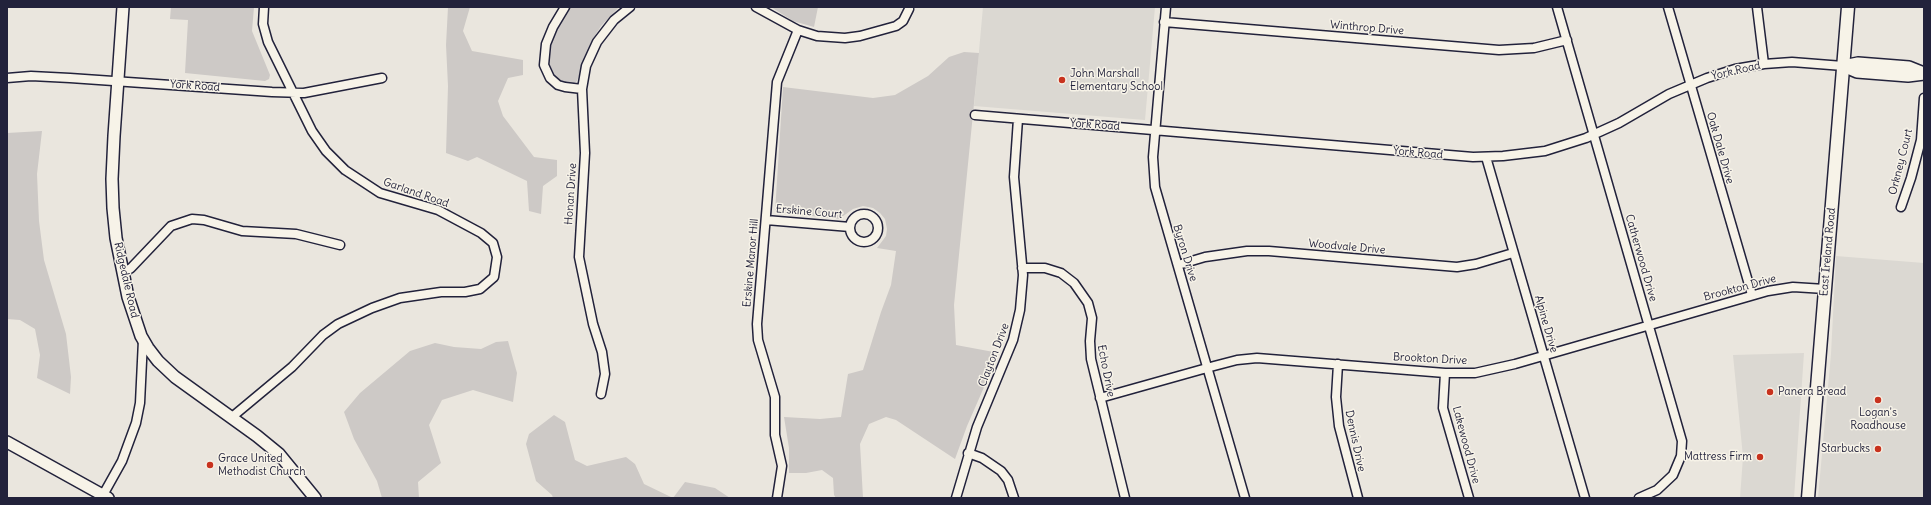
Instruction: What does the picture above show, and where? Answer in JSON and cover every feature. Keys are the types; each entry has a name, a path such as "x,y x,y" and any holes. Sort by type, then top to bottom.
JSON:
{"main road":[{"name":"East Ireland Road","path":"1808,498 1848,7"}],"street":[{"name":"Ridgedale Road","path":"123,7 112,178 114,224 123,273 134,317 143,340 158,361 175,377 232,417 279,454 315,498"},
{"name":"Garland Road","path":"232,417 292,367 323,335 338,324 372,308 404,297 474,291 489,282 495,272 497,257 493,243 481,233 438,210 380,193 364,184 345,170 326,151 312,131 264,32 264,7"},
{"path":"565,7 553,27 546,44 544,66 550,78 558,85 564,88 582,89"},
{"name":"Honan Drive","path":"600,394 605,374 602,352 593,324 579,257 585,154 582,89 586,66 597,42 614,20 630,7"},
{"path":"756,7 798,30 817,36 838,38 860,36 896,26 903,21 909,9"},
{"name":"Byron Drive","path":"1166,7 1155,130 1153,170 1155,187 1245,498"},
{"name":"Catherwood Drive","path":"1557,7 1680,431 1682,450 1678,463 1669,480 1657,490 1639,498"},
{"name":"Oak Dale Drive","path":"1668,7 1752,295"},
{"path":"1757,7 1764,64"},
{"name":"Winthrop Drive","path":"1164,22 1509,50 1534,48 1566,40"},
{"name":"Erskine Manor Hill","path":"777,498 782,466 775,435 775,397 760,350 758,335 777,82 798,30"},
{"name":"York Road","path":"975,115 1486,157 1545,151 1594,135 1619,124 1669,94 1690,84 1735,69 1764,64 1807,62 1843,66 1858,72 1908,76 1924,73"},
{"name":"York Road","path":"7,78 31,76 304,93 382,78"},
{"name":"Orkney Court","path":"1901,207 1911,178 1920,140 1924,98"},
{"name":"Clayton Drive","path":"956,498 968,453 1013,340 1021,304 1022,268 1014,177 1018,119"},
{"name":"Alpine Drive","path":"1486,157 1585,498"},
{"path":"123,273 135,264 171,226 192,219 204,220 242,231 296,234 340,246"},
{"name":"Erskine Court","path":"766,220 850,227"},
{"name":"Woodvale Drive","path":"1178,265 1212,256 1269,251 1458,267 1476,264 1513,252"},
{"name":"Echo Drive","path":"1022,268 1045,268 1061,273 1074,283 1083,294 1092,318 1090,348 1100,398 1125,498"},
{"name":"Brookton Drive","path":"1100,398 1237,360 1257,358 1463,374 1490,370 1752,295 1787,288 1825,289"},
{"path":"7,442 106,496 122,461 136,423 140,403 143,340"},
{"name":"Dennis Drive","path":"1338,364 1336,397 1339,426 1358,498"},
{"name":"Lakewood Drive","path":"1445,373 1443,408 1469,498"},
{"path":"968,453 982,458 1001,471 1008,480 1014,498"}],"shaded area":[{"path":"171,7 254,7 252,31 270,75 269,79 265,81 185,73 188,20 170,19"},
{"path":"448,7 470,7 463,31 472,51 523,60 523,75 508,78 498,101 503,116 534,157 557,160 557,176 543,186 541,214 529,211 527,181 477,157 468,161 446,153 448,86 446,45"},
{"path":"570,7 619,7 601,26 591,42 577,81 573,84 566,84 558,82 553,75 549,68 548,58 552,38"},
{"path":"771,7 818,7 814,27 793,21"},
{"name":"John Marshall Elementary School","path":"983,7 1155,7 1145,120 974,106"},
{"path":"964,52 979,53 954,305 956,345 999,353 967,426 955,459 896,420 886,417 869,424 860,444 863,498 836,498 834,495 833,478 822,470 806,473 789,473 789,448 784,417 820,419 841,417 848,374 863,370 891,285 896,251 877,248 886,236 887,229 885,219 873,208 863,206 853,209 839,219 775,212 783,87 873,98 895,95 928,76 949,57"},
{"path":"42,131 37,174 39,221 44,260 66,334 71,377 70,394 37,378 40,355 35,329 20,320 7,319 7,133"},
{"path":"1836,256 1924,263 1924,498 1818,498 1831,354"},
{"path":"508,341 517,373 513,402 473,390 442,400 429,425 441,463 418,482 419,498 382,498 377,481 354,439 344,412 360,393 410,351 435,343 454,347 481,349 496,342"},
{"path":"1804,353 1794,498 1740,498 1743,457 1733,355"},
{"path":"554,415 565,422 575,460 587,466 626,457 635,464 644,484 673,498 553,498 552,495 536,481 526,444 529,434"},
{"path":"685,482 715,488 730,498 673,498"}],"place":[{"name":"John Marshall Elementary School","path":"1062,80"},
{"name":"Panera Bread","path":"1770,392"},
{"name":"Logan's Roadhouse","path":"1878,400"},
{"name":"Starbucks","path":"1878,449"},
{"name":"Mattress Firm","path":"1760,457"},
{"name":"Grace United Methodist Church","path":"210,465"}]}
